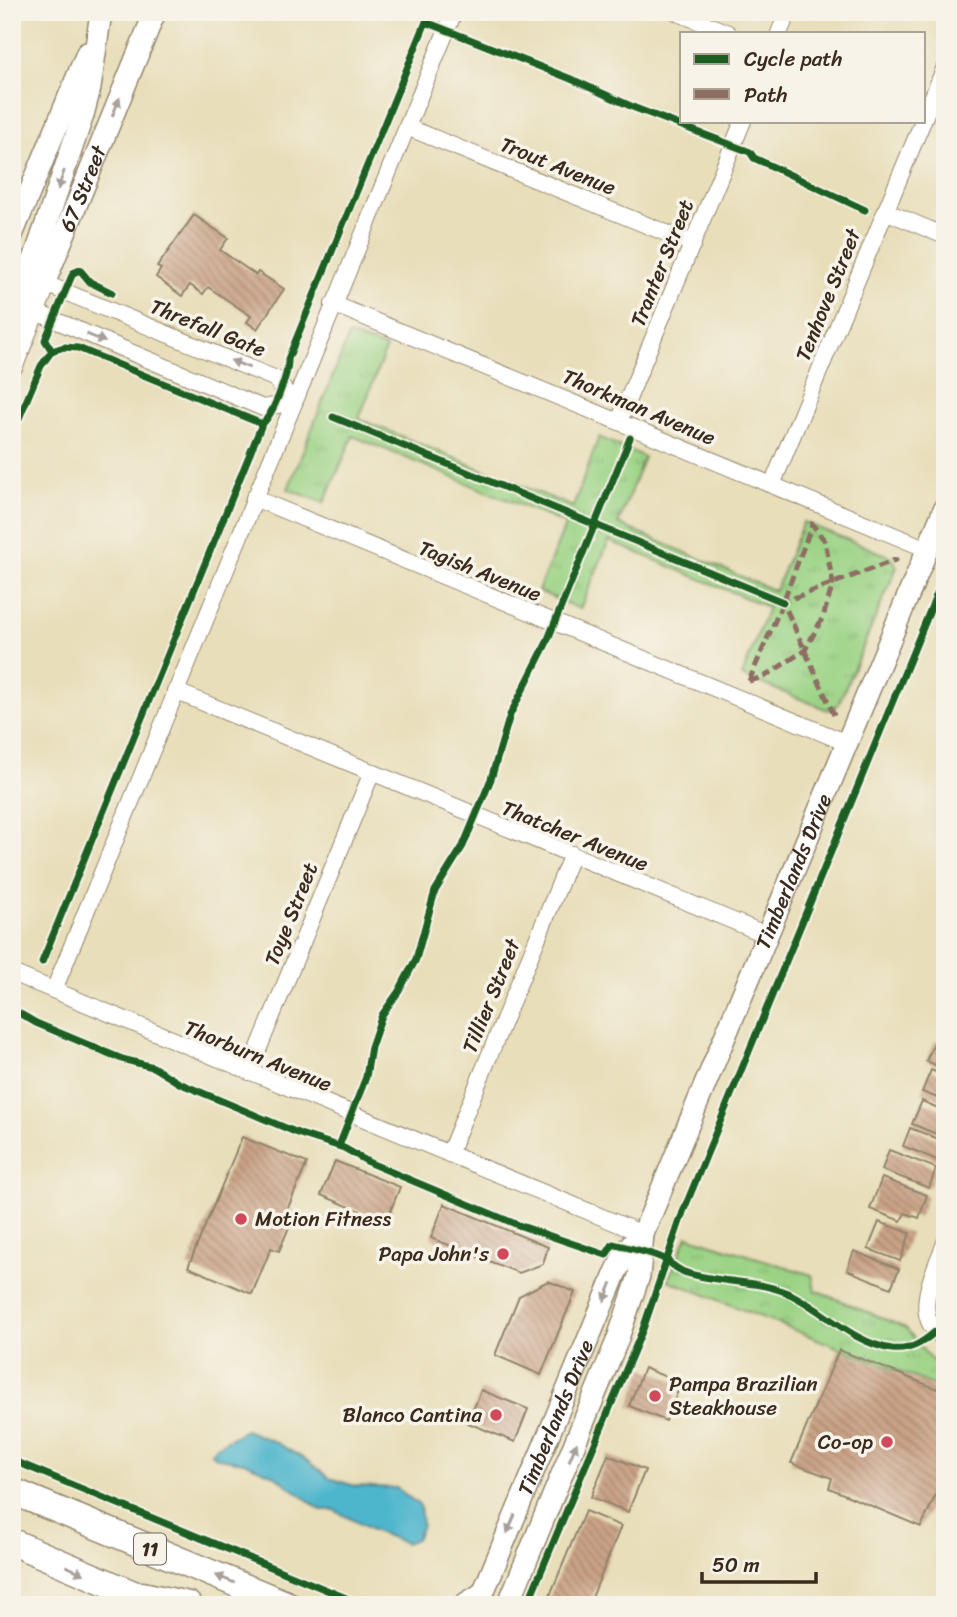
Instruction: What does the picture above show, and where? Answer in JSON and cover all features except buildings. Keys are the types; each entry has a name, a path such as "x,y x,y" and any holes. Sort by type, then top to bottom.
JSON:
{"main road":[{"name":"67 Street","path":"12,363 28,277"},
{"name":"11","path":"12,1491 288,1605"},
{"name":"11","path":"12,1542 159,1605"},
{"path":"130,1593 188,1605"}],"street":[{"name":"67 Street","path":"28,277 155,12"},
{"path":"54,990 454,12"},
{"path":"676,12 726,32"},
{"path":"779,32 788,12"},
{"path":"28,277 83,115 102,16"},
{"path":"12,235 102,16"},
{"name":"Tenhove Street","path":"926,112 945,67"},
{"name":"Tranter Street","path":"619,421 743,122"},
{"name":"Tenhove Street","path":"772,485 922,122"},
{"name":"Trout Avenue","path":"407,127 692,244"},
{"path":"885,211 945,236"},
{"name":"Threfall Gate","path":"28,277 276,379 293,402"},
{"name":"Thorkman Avenue","path":"334,304 927,549"},
{"path":"23,307 263,408 293,402"},
{"name":"Tagish Avenue","path":"254,498 847,743"},
{"name":"Timberlands Drive","path":"508,1605 617,1341 639,1276 643,1234 945,507"},
{"name":"Thatcher Avenue","path":"176,691 767,935"},
{"name":"Toye Street","path":"249,1072 372,772"},
{"name":"Tillier Street","path":"449,1154 572,854"},
{"name":"Thorburn Avenue","path":"12,973 643,1234"},
{"name":"Timberlands Drive","path":"476,1602 616,1272 628,1248 643,1234"},
{"path":"945,1243 925,1306 930,1327 945,1339"}],"green space":[{"path":"349,335 386,348 359,419 573,507 599,437 644,457 618,524 775,591 803,522 892,557 897,567 838,705 828,710 742,676 768,607 609,541 580,609 538,591 566,524 353,436 324,503 288,489"},
{"path":"687,1236 812,1275 815,1290 906,1328 930,1359 945,1364 945,1390 668,1280"}],"water":[{"path":"245,1430 275,1442 308,1461 329,1478 355,1486 397,1488 420,1506 422,1525 416,1539 405,1543 372,1530 334,1510 321,1510 274,1475 244,1462 218,1458 211,1453 217,1446"}],"marked path":[{"path":"749,681 813,522"},
{"path":"749,681 764,677 805,650 823,617 833,584 825,541 812,524"},
{"path":"834,715 783,602 898,559"}],"cycle path":[{"path":"42,962 262,424 280,393 288,359 430,12"},
{"path":"426,22 750,152 754,158 865,210"},
{"path":"12,435 41,366 52,351 45,340 73,273 80,270 90,282 112,293"},
{"path":"52,351 64,347 78,348 262,424"},
{"path":"333,417 783,602"},
{"path":"339,1146 366,1077 371,1047 382,1015 416,959 435,891 463,846 491,779 510,715 546,644 630,438"},
{"path":"527,1605 643,1329 683,1212 945,574"},
{"path":"12,1009 36,1023 122,1059 153,1067 179,1083 300,1134 344,1148 370,1163 518,1225 606,1255 613,1244 660,1257 687,1273 779,1290 804,1302 852,1334 878,1346 892,1349 910,1347 935,1332"},
{"path":"12,1460 363,1605"}],"place":[{"name":"Motion Fitness","path":"241,1219"},
{"name":"Papa John's","path":"503,1254"},
{"name":"Pampa Brazilian Steakhouse","path":"655,1396"},
{"name":"Blanco Cantina","path":"496,1415"},
{"name":"Co-op","path":"887,1442"}]}
